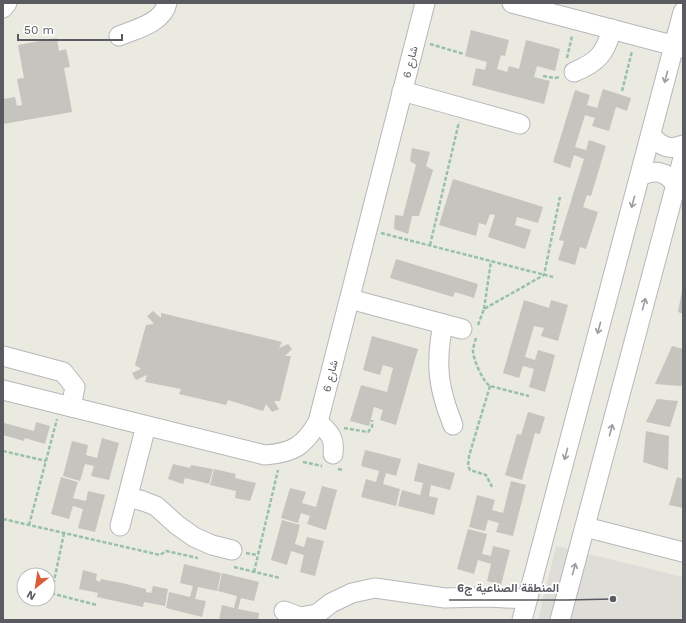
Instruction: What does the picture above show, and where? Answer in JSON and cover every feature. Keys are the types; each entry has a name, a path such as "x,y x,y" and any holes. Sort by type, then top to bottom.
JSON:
{"street":[{"path":"3,8 7,3"},
{"path":"119,36 156,19 166,10 167,3"},
{"name":"شارع 6","path":"3,390 265,455 282,454 297,447 310,436 318,422 425,3"},
{"path":"522,4 679,47"},
{"path":"522,620 651,135 679,47 683,12"},
{"path":"568,69 588,66 599,56 608,44 612,29"},
{"path":"402,91 520,124"},
{"path":"651,135 658,143 667,148 677,148 683,146"},
{"path":"560,620 683,158"},
{"path":"640,176 650,172 660,172 669,177 676,185"},
{"path":"350,299 472,331"},
{"path":"443,324 439,344 439,379 445,406 452,425"},
{"path":"3,356 63,372 75,387 66,406"},
{"path":"318,422 329,432 334,447 331,463"},
{"path":"120,526 146,426"},
{"path":"128,497 156,506 177,525 194,537 212,545 232,558"},
{"path":"585,527 683,552"},
{"path":"284,611 300,617 317,614 331,603 352,593 375,588 445,598 487,597 527,599"}],"path":[{"path":"543,76 559,78 568,69 576,19"},
{"path":"622,91 636,35"},
{"path":"416,40 464,54"},
{"path":"430,245 462,108"},
{"path":"484,309 544,275 560,197"},
{"path":"367,229 553,277"},
{"path":"491,261 484,309 472,331 473,351 476,362 485,383 490,386 529,396"},
{"path":"490,386 469,456 468,466 470,470 486,475 492,487"},
{"path":"29,525 46,461 66,406"},
{"path":"318,422 368,432 372,427 372,420"},
{"path":"3,451 46,461"},
{"path":"254,572 282,454"},
{"path":"302,461 331,463 344,470"},
{"path":"3,519 160,555 166,551 202,559"},
{"path":"64,533 52,591 54,594 97,605"},
{"path":"232,558 254,572 280,578"}],"shaded area":[{"path":"556,546 683,577 683,620 538,620"}],"building":[{"path":"471,30 509,40 505,56 501,55 497,69 507,72 509,66 519,69 526,40 560,49 555,71 537,66 534,77 550,81 544,104 472,85 476,68 485,70 487,62 465,56"},
{"path":"57,38 59,51 66,49 70,67 64,68 72,112 3,124 3,99 15,97 17,106 22,105 17,79 24,78 18,45"},
{"path":"603,89 631,98 627,111 616,107 609,131 592,126 595,118 585,115 575,147 586,150 589,140 606,146 591,196 587,195 583,207 598,212 586,249 580,247 575,265 558,260 564,241 559,240 584,159 574,155 570,168 553,162 575,90 590,95 587,105 597,108"},
{"path":"412,148 430,152 426,166 433,170 419,216 412,216 408,234 394,229 395,215 403,216 416,165 410,161"},
{"path":"453,179 543,207 538,223 517,217 515,225 531,230 525,249 488,237 495,215 490,214 486,225 479,223 476,236 439,225"},
{"path":"396,259 478,284 474,298 455,292 453,297 390,278"},
{"path":"682,291 683,292 683,314 678,312"},
{"path":"524,300 549,308 551,300 568,305 558,341 541,336 544,328 534,326 525,357 535,360 538,350 555,355 545,392 529,387 534,369 523,366 519,378 503,373"},
{"path":"153,311 161,318 161,313 282,342 279,348 288,344 292,349 285,356 291,356 280,401 274,401 279,409 272,412 266,404 263,411 228,400 226,405 179,394 181,389 145,382 147,375 136,380 132,373 141,369 135,365 146,325 154,324 147,316"},
{"path":"372,336 418,349 396,425 380,420 383,410 374,407 369,426 350,421 361,385 387,392 393,368 383,365 380,375 363,370"},
{"path":"672,346 683,349 683,382 681,386 655,384"},
{"path":"657,399 678,401 670,427 646,422"},
{"path":"528,412 545,417 540,434 535,433 522,480 505,475 517,434 521,435"},
{"path":"36,422 50,426 45,444 25,438 24,441 3,435 4,423 34,431"},
{"path":"646,431 669,436 668,470 643,462"},
{"path":"102,438 119,443 109,480 91,476 94,466 85,464 80,481 63,476 72,441 88,445 86,455 97,458"},
{"path":"365,450 401,459 396,476 386,473 383,484 400,489 396,506 361,497 366,479 376,482 379,471 361,466"},
{"path":"418,463 455,473 450,490 431,485 429,496 438,498 434,515 398,506 402,490 420,495 423,483 414,481"},
{"path":"173,464 190,468 191,465 213,469 209,484 185,478 183,484 168,479"},
{"path":"214,469 236,474 235,478 256,483 250,501 235,498 236,491 210,485"},
{"path":"61,477 78,482 73,498 86,501 88,491 105,495 95,532 78,528 83,509 73,506 69,519 51,514"},
{"path":"677,477 683,479 683,508 669,505"},
{"path":"511,481 526,485 513,536 496,532 499,523 488,520 485,531 469,527 477,495 495,500 492,510 503,513"},
{"path":"322,486 337,490 326,530 307,524 310,516 301,513 298,523 281,518 290,488 306,492 302,503 316,507"},
{"path":"282,520 300,525 295,544 304,547 307,537 324,541 315,576 300,572 304,555 291,551 287,565 271,560"},
{"path":"468,529 487,534 482,554 491,556 493,546 510,550 501,585 487,581 491,564 478,560 474,574 457,569"},
{"path":"184,564 221,573 217,591 198,587 195,599 206,601 202,617 166,608 169,592 190,597 193,586 180,583"},
{"path":"83,570 97,574 96,580 100,582 101,579 122,583 146,589 146,592 151,593 153,586 168,589 165,606 144,602 143,607 97,597 98,593 79,589"},
{"path":"222,573 259,582 254,601 241,598 238,609 259,613 258,620 219,620 222,605 234,608 237,596 218,591"}],"place":[{"name":"المنطقة الصناعية ج6","path":"613,599"}]}
